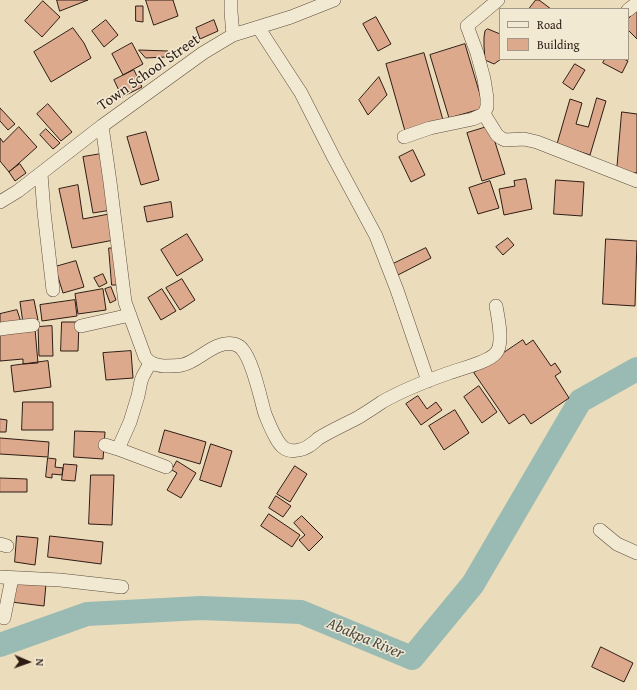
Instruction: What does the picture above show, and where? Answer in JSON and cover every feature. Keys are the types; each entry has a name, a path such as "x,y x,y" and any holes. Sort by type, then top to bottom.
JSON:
{"street":[{"path":"231,0 233,35"},
{"name":"Town School Street","path":"0,202 18,191 102,126 203,53 233,35 291,17 334,0"},
{"path":"404,138 430,128 473,119 484,114 487,107 487,98 484,79 477,53 467,26 498,0"},
{"path":"629,9 637,3"},
{"path":"258,27 302,93 334,158 376,236 397,290 428,381"},
{"path":"484,114 497,135 505,140 524,139 537,142 637,182"},
{"path":"102,126 125,302 146,358 150,363 156,365 182,365 222,344 229,343 241,347 251,366 272,431 278,442 284,448 291,451 307,448 319,439 398,393 479,363 496,353 500,342 496,306"},
{"path":"41,174 53,290"},
{"path":"81,326 130,316"},
{"path":"0,329 33,325"},
{"path":"150,363 141,381 132,417 112,447 166,467"},
{"path":"600,530 617,544 637,553"},
{"path":"4,618 6,578 60,580 122,587"}],"building":[{"path":"57,0 88,0 60,11"},
{"path":"146,0 173,0 178,16 154,25"},
{"path":"536,0 539,0 550,8 530,8"},
{"path":"43,1 60,17 42,37 25,21"},
{"path":"136,6 143,6 143,22 136,21"},
{"path":"637,11 637,39 629,31 629,18"},
{"path":"376,17 391,44 378,51 363,24"},
{"path":"106,20 118,35 104,47 92,31"},
{"path":"214,20 218,31 200,39 196,28"},
{"path":"73,28 84,43 91,58 51,82 34,52"},
{"path":"488,29 499,34 500,60 494,64 485,60 485,31"},
{"path":"132,43 143,64 123,75 112,54"},
{"path":"465,44 484,108 449,118 430,55"},
{"path":"139,50 168,51 166,57 146,58"},
{"path":"424,53 443,120 405,131 386,64"},
{"path":"604,60 628,61 622,73 603,63"},
{"path":"575,64 585,70 573,90 563,83"},
{"path":"134,70 142,87 122,97 114,80"},
{"path":"379,77 387,95 368,115 359,100"},
{"path":"597,98 606,101 590,155 557,144 570,99 582,103 576,124 588,127"},
{"path":"48,104 72,132 61,141 37,114"},
{"path":"0,108 15,124 8,130 0,121"},
{"path":"622,112 637,114 637,173 617,171"},
{"path":"490,126 505,174 482,181 467,133"},
{"path":"19,127 37,147 9,172 0,161 0,138 3,142"},
{"path":"46,129 60,143 53,149 40,135"},
{"path":"146,132 159,180 141,185 127,137"},
{"path":"413,150 425,175 411,182 399,157"},
{"path":"101,154 111,210 93,213 83,157"},
{"path":"20,164 26,173 15,181 9,172"},
{"path":"526,179 532,209 504,215 499,189 515,186 514,181"},
{"path":"556,180 584,182 582,216 554,214"},
{"path":"490,181 499,208 478,214 469,188"},
{"path":"78,185 83,219 109,214 114,240 72,248 59,189"},
{"path":"171,202 173,217 147,222 144,207"},
{"path":"187,234 203,260 177,276 161,250"},
{"path":"508,238 514,245 503,255 496,247"},
{"path":"606,239 637,241 635,306 603,304"},
{"path":"109,248 116,248 119,285 112,285"},
{"path":"426,248 431,258 398,275 393,264"},
{"path":"76,261 84,287 63,293 55,267"},
{"path":"103,274 107,283 99,287 94,278"},
{"path":"182,279 195,300 180,310 166,288"},
{"path":"111,287 116,300 110,303 105,289"},
{"path":"103,289 106,310 78,314 75,294"},
{"path":"162,289 176,311 161,320 148,298"},
{"path":"34,300 38,320 23,323 20,302"},
{"path":"75,300 77,316 42,321 40,305"},
{"path":"17,310 21,322 0,327 0,314"},
{"path":"62,322 79,322 78,351 61,351"},
{"path":"52,326 53,356 39,356 38,327"},
{"path":"35,329 38,363 23,364 23,359 0,361 0,333"},
{"path":"523,340 526,345 533,340 551,366 555,363 561,372 555,376 569,398 531,424 524,414 509,424 474,373"},
{"path":"131,351 133,378 106,380 103,353"},
{"path":"48,361 51,387 14,392 11,366"},
{"path":"479,386 497,412 482,423 464,397"},
{"path":"418,396 427,409 436,402 442,410 421,425 406,404"},
{"path":"23,402 53,402 53,430 22,430"},
{"path":"455,410 469,433 444,450 429,426"},
{"path":"0,419 7,420 6,432 0,432"},
{"path":"165,430 206,442 200,464 159,452"},
{"path":"75,431 105,432 103,459 74,457"},
{"path":"0,438 49,442 48,457 0,454"},
{"path":"211,444 232,451 221,487 200,480"},
{"path":"48,458 56,459 55,467 63,468 62,475 52,474 52,478 46,477"},
{"path":"177,461 196,473 181,498 167,490 177,473 172,470"},
{"path":"64,464 77,465 75,481 62,480"},
{"path":"295,466 307,474 290,502 277,494"},
{"path":"91,475 114,475 112,525 89,524"},
{"path":"0,478 27,479 27,492 0,492"},
{"path":"276,496 291,506 283,517 269,508"},
{"path":"269,514 300,535 292,547 261,526"},
{"path":"302,516 323,537 309,551 299,540 305,535 294,523"},
{"path":"17,536 38,538 35,565 15,562"},
{"path":"50,536 103,542 101,564 48,557"},
{"path":"14,580 46,584 44,606 11,602"},
{"path":"601,647 633,663 624,682 592,667"}],"waterway":[{"name":"Abakpa River","path":"0,645 87,614 201,608 301,612 412,658 473,584 580,401 637,369"}]}
